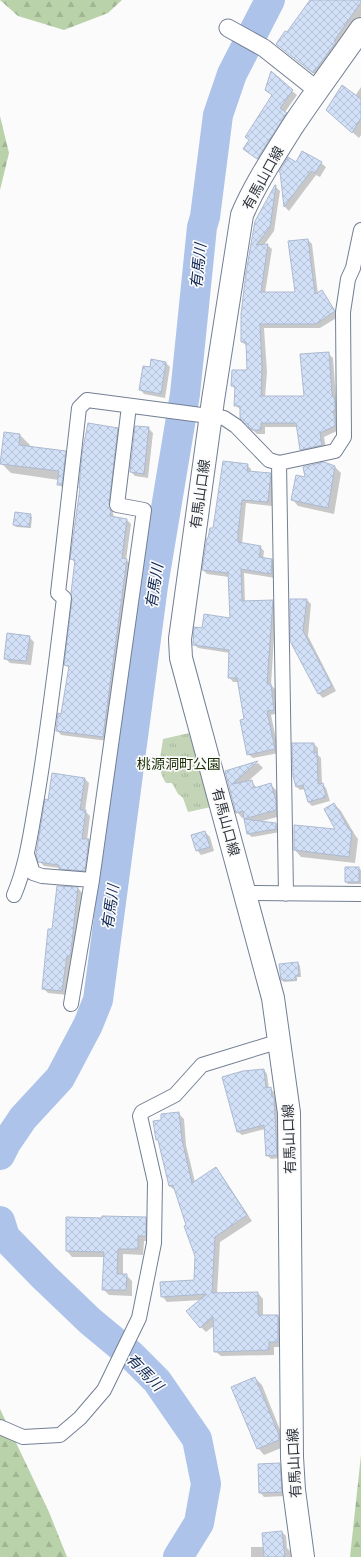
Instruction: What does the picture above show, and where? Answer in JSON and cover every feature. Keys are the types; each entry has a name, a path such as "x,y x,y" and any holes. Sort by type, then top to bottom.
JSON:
{"main road":[{"name":"有馬山口線","path":"303,1557 294,1490 292,1457 289,1113 280,1041 273,998 182,658 180,639 205,415 242,215 268,163 317,90 361,29"}],"street":[{"path":"226,26 264,48 317,90"},
{"path":"14,895 27,854 46,747 64,598 58,592 78,408 87,400 224,418 236,426 269,460 279,463 335,451 344,437 343,312 348,279 357,269 361,230"},
{"path":"71,1004 92,880 144,510 117,505 129,406"},
{"path":"279,463 286,894"},
{"path":"27,854 33,873 42,876 92,880"},
{"path":"246,893 361,894"},
{"path":"0,1426 24,1437 60,1435 80,1418 104,1390 139,1318 154,1243 155,1182 140,1116 142,1112 175,1095 202,1065 280,1041"}],"green space":[{"path":"0,0 122,0 108,13 64,30 18,16"},
{"path":"0,116 9,153 0,190"},
{"name":"桃源洞町公園","path":"189,733 211,807 188,812 183,798 178,794 172,783 166,783 163,778 160,762 163,739"},
{"path":"0,1409 49,1512 67,1557 0,1557"},
{"path":"361,1455 361,1557 350,1557"}],"building":[{"path":"310,0 361,0 334,41 336,42 313,73 276,44 285,31 287,32"},
{"path":"271,71 293,90 280,108 287,113 257,159 243,149 249,140 245,137 272,95 265,90"},
{"path":"342,85 361,99 361,118 352,133 326,110"},
{"path":"302,151 322,162 315,173 311,171 284,207 279,172 288,157 296,162"},
{"path":"275,185 270,227 256,245 268,244 261,292 295,292 288,241 308,239 315,294 322,290 335,311 316,324 260,324 262,367 261,396 304,396 300,354 329,352 332,393 335,401 335,411 333,412 335,426 320,433 322,445 300,450 296,423 261,423 261,430 252,430 248,424 245,424 240,418 240,406 234,406 235,386 231,386 232,370 247,370 246,342 241,342 241,314 246,273 255,221"},
{"path":"151,359 166,362 161,394 139,390 143,366 150,367"},
{"path":"88,423 118,428 109,504 111,510 110,516 127,519 122,558 127,559 103,737 56,731 58,713 61,714 69,666 64,665 75,560 70,559 80,488 82,453"},
{"path":"135,426 149,427 144,474 130,472"},
{"path":"4,432 20,434 19,445 66,451 62,485 57,485 59,471 0,464"},
{"path":"223,461 248,464 247,471 271,473 268,502 242,500 238,532 238,542 261,546 259,557 272,559 271,574 241,569 242,601 273,600 267,684 271,684 274,710 267,711 275,749 247,755 240,720 244,719 237,678 228,678 229,650 193,645 194,627 202,628 204,614 230,618 228,573 202,570 207,538 210,528 213,528"},
{"path":"324,462 335,466 328,508 291,500 296,475 305,477 303,467"},
{"path":"15,512 31,514 29,527 13,525"},
{"path":"290,599 307,599 303,631 332,686 318,694 290,641"},
{"path":"7,633 30,636 26,661 4,659"},
{"path":"292,743 314,743 314,753 317,753 318,784 323,783 326,797 308,802 303,785 296,787 293,776"},
{"path":"258,761 233,784 252,780 254,788 271,783 276,801 276,810 244,819 243,811 236,813 225,771"},
{"path":"52,773 85,778 80,810 86,810 82,839 89,839 85,871 59,869 59,865 38,862 36,854 45,799 48,800"},
{"path":"334,803 350,831 352,831 349,857 294,850 294,825 335,829 324,809"},
{"path":"244,819 276,823 276,829 247,834"},
{"path":"205,831 210,847 196,851 191,835"},
{"path":"345,867 359,867 359,882 345,882"},
{"path":"57,886 78,887 71,951 70,957 67,956 62,991 42,989 48,929 52,929"},
{"path":"298,962 299,975 295,976 296,980 281,980 279,964"},
{"path":"264,1069 266,1088 271,1087 272,1097 274,1097 277,1155 266,1156 264,1125 237,1132 222,1077 243,1071"},
{"path":"179,1112 182,1139 192,1183 216,1167 247,1215 215,1237 212,1293 258,1292 258,1315 278,1315 278,1342 269,1342 269,1350 214,1352 213,1317 200,1328 186,1311 207,1294 161,1297 160,1282 194,1280 195,1256 184,1226 186,1225 173,1185 169,1186 158,1140 156,1140 153,1121 161,1120 161,1114"},
{"path":"102,1216 146,1217 146,1236 138,1236 138,1249 118,1249 117,1274 127,1274 126,1290 102,1290 104,1252 66,1251 66,1217 102,1218"},
{"path":"255,1377 279,1435 279,1440 257,1449 231,1387"},
{"path":"280,1463 282,1492 259,1493 258,1464"},
{"path":"282,1531 285,1557 264,1557 262,1533"}],"waterway":[{"name":"有馬川","path":"0,1155 6,1143 23,1118 60,1078 88,1025 98,1000 153,586 185,394 202,227 205,217 218,115 232,74 270,0"},
{"name":"有馬川","path":"0,1221 5,1237 44,1277 90,1321 131,1355 157,1381 197,1439 206,1484 199,1523 178,1557"}]}
